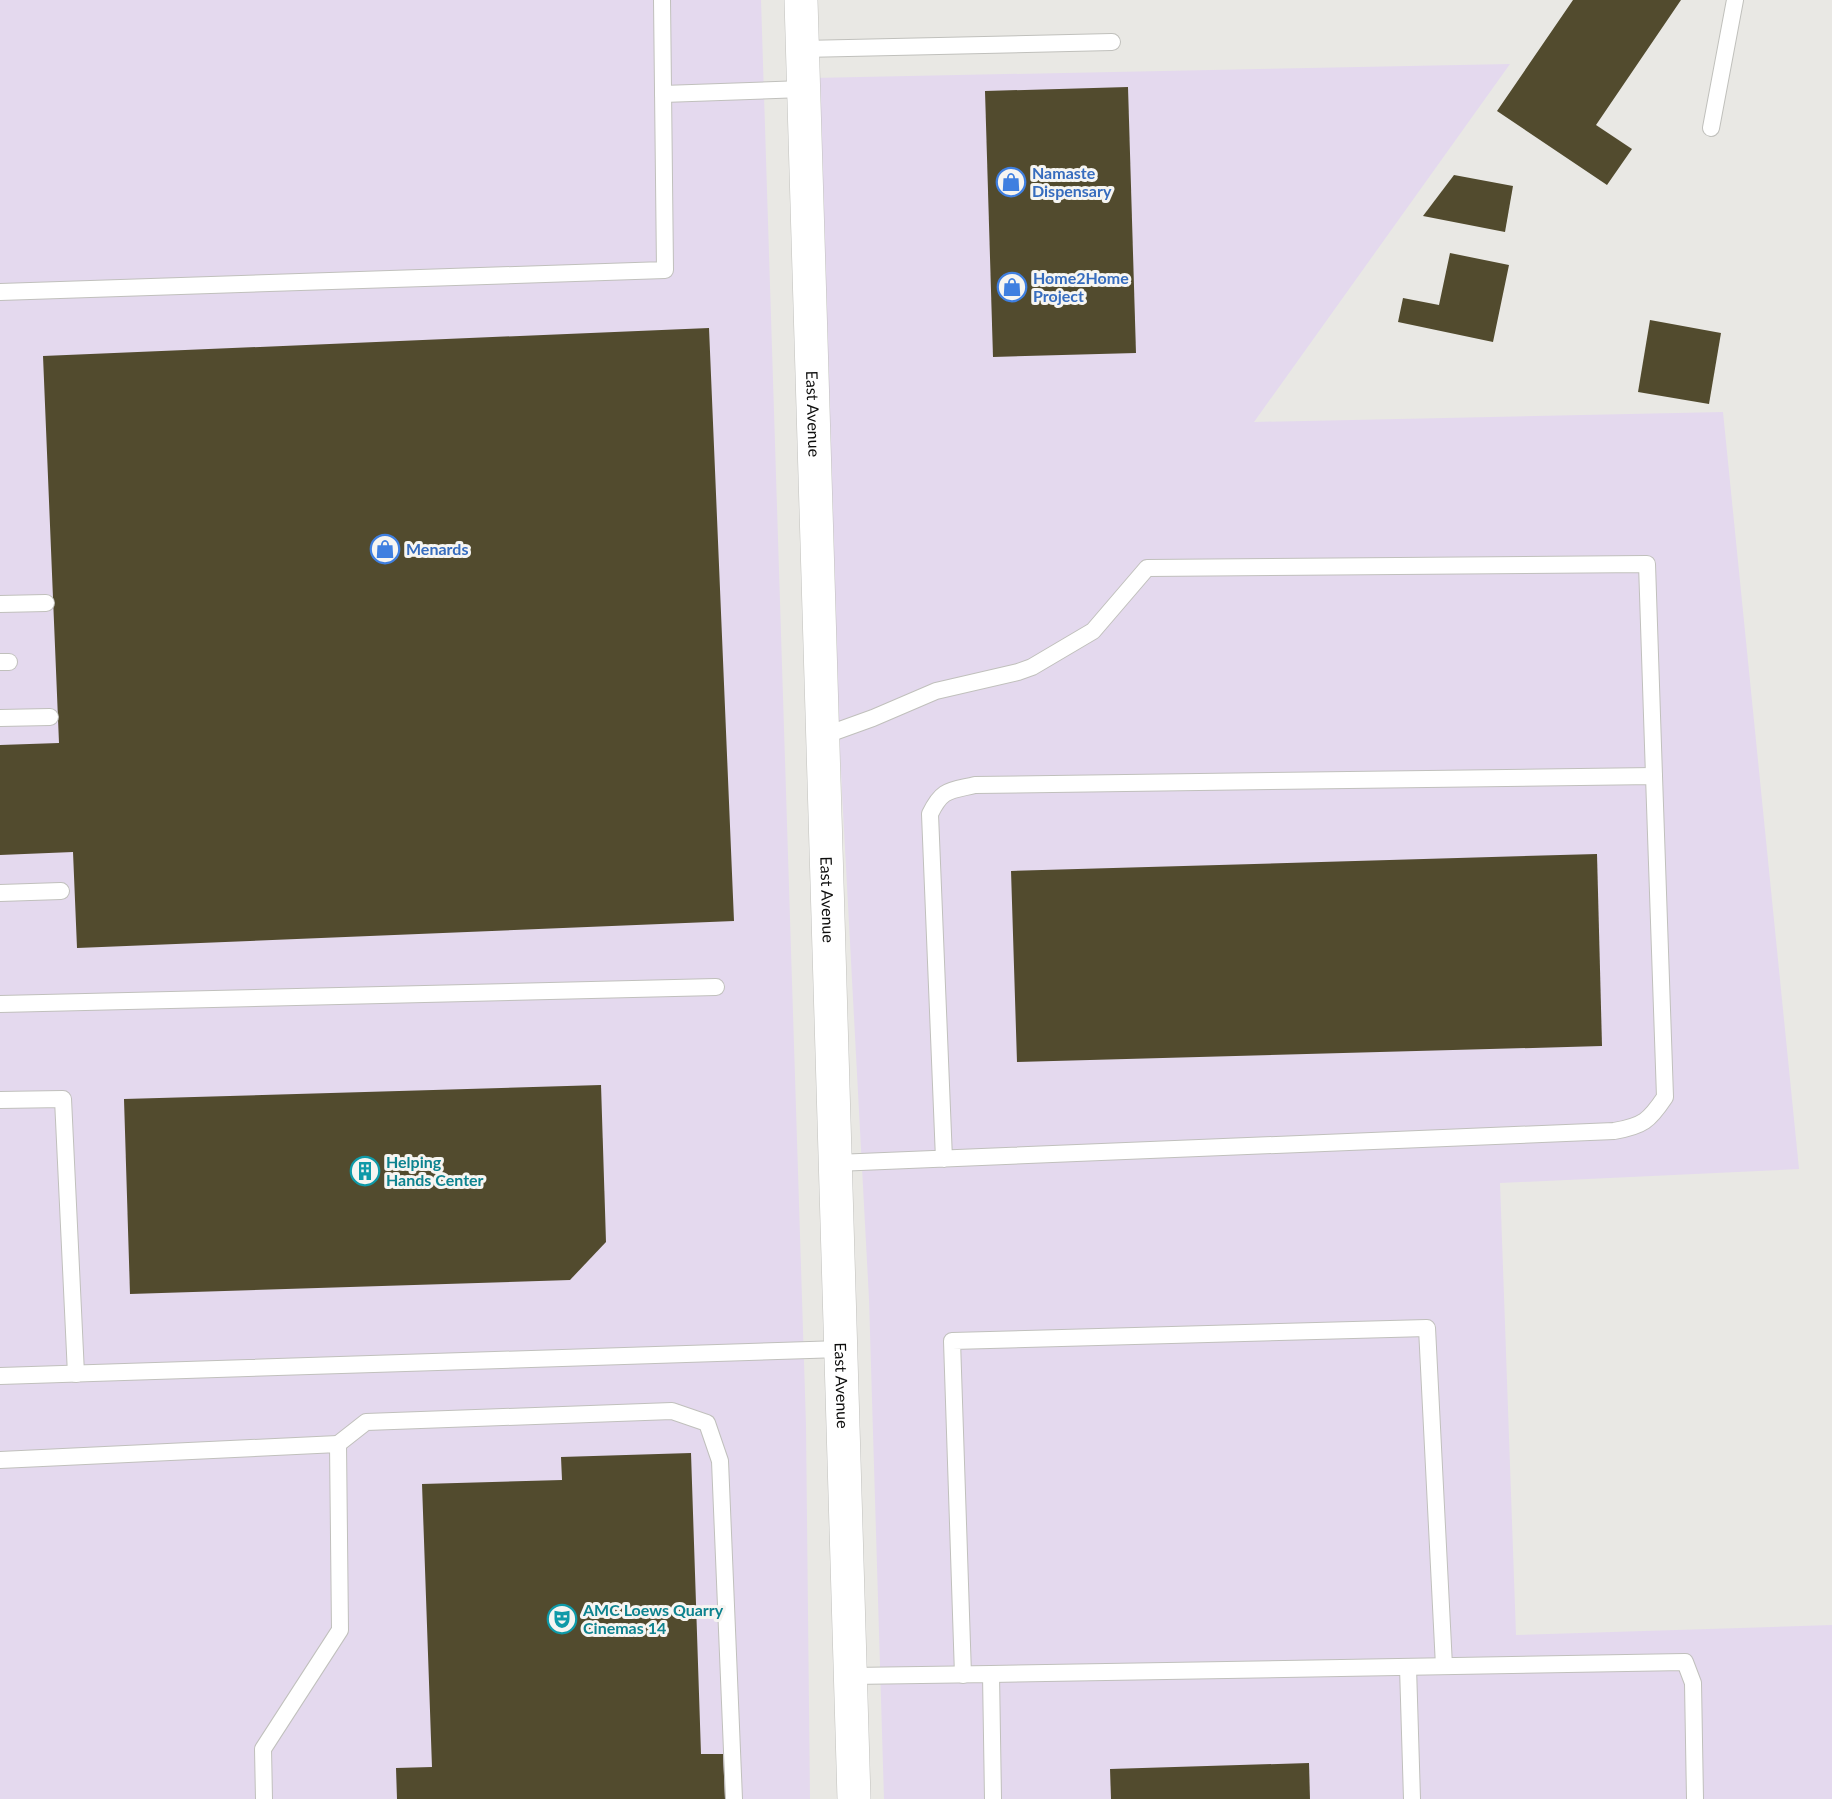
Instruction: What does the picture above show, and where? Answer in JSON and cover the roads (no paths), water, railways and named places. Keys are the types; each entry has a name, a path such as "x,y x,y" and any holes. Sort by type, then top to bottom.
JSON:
{"street":[{"name":"East Avenue","path":"801,0 854,1799"}],"lane":[{"path":"0,292 665,270 662,0"},
{"path":"1711,128 1735,0"},
{"path":"802,48 1112,42"},
{"path":"663,94 804,89"},
{"path":"823,736 936,691 1032,667 1093,631 1147,568 1647,564 1665,1097 1653,1114 1637,1127 1614,1131 836,1163"},
{"path":"0,604 46,603"},
{"path":"0,718 50,717"},
{"path":"944,1158 930,814 938,797 975,784 1654,776"},
{"path":"0,893 61,891"},
{"path":"0,1004 716,987"},
{"path":"0,1100 63,1099 76,1374"},
{"path":"963,1675 952,1341 1428,1328 1444,1666"},
{"path":"0,1376 842,1349"},
{"path":"0,1460 338,1444 366,1422 672,1412 707,1423 720,1461 734,1799"},
{"path":"264,1799 263,1749 340,1630 338,1444"},
{"path":"851,1676 1685,1662 1693,1683 1695,1799"},
{"path":"1408,1667 1412,1799"},
{"path":"991,1674 993,1799"}],"place":[{"name":"Namaste Dispensary","path":"1011,182"},
{"name":"Home2Home Project","path":"1012,287"},
{"name":"Menards","path":"385,549"},
{"name":"Helping Hands Center","path":"365,1171"},
{"name":"AMC Loews Quarry Cinemas 14","path":"562,1619"}]}
